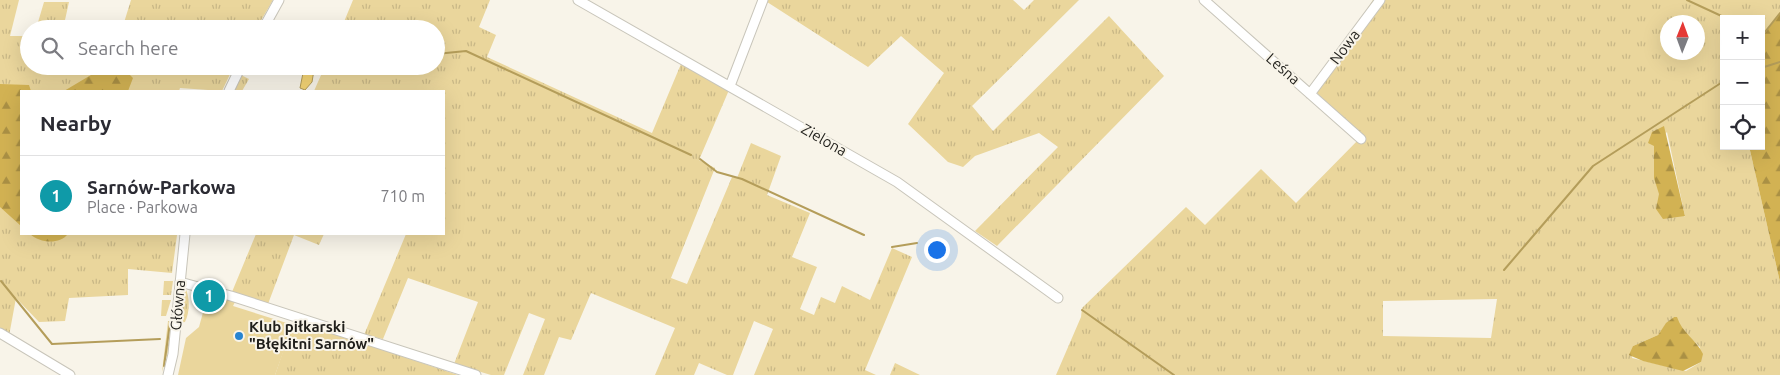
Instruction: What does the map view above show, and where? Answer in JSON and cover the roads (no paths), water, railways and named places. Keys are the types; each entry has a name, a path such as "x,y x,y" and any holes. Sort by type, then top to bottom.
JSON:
{"street":[{"path":"268,20 279,0"},
{"name":"Zielona","path":"578,0 897,182 1058,298"},
{"path":"730,86 763,0"},
{"name":"Leśna","path":"1204,0 1361,139"},
{"name":"Nowa","path":"1310,94 1380,0"},
{"path":"229,90 237,75"},
{"name":"Główna","path":"168,375 173,354 185,235"},
{"path":"180,282 231,296 476,375"},
{"path":"0,333 70,375"}],"waterway":[{"path":"1687,0 1720,15"},
{"path":"1765,32 1780,13"},
{"path":"445,53 466,51 691,155"},
{"path":"1765,67 1780,62"},
{"path":"1504,270 1593,166 1720,84"},
{"path":"700,159 717,172 742,179 864,235"},
{"path":"892,247 917,243"},
{"path":"1,281 52,344 160,339"},
{"path":"1082,310 1174,375"},
{"path":"164,366 170,323"}],"place":[{"name":"Sarnów-Parkowa","path":"209,296"},
{"name":"Klub piłkarski \"Błękitni Sarnów\"","path":"239,336"}]}
